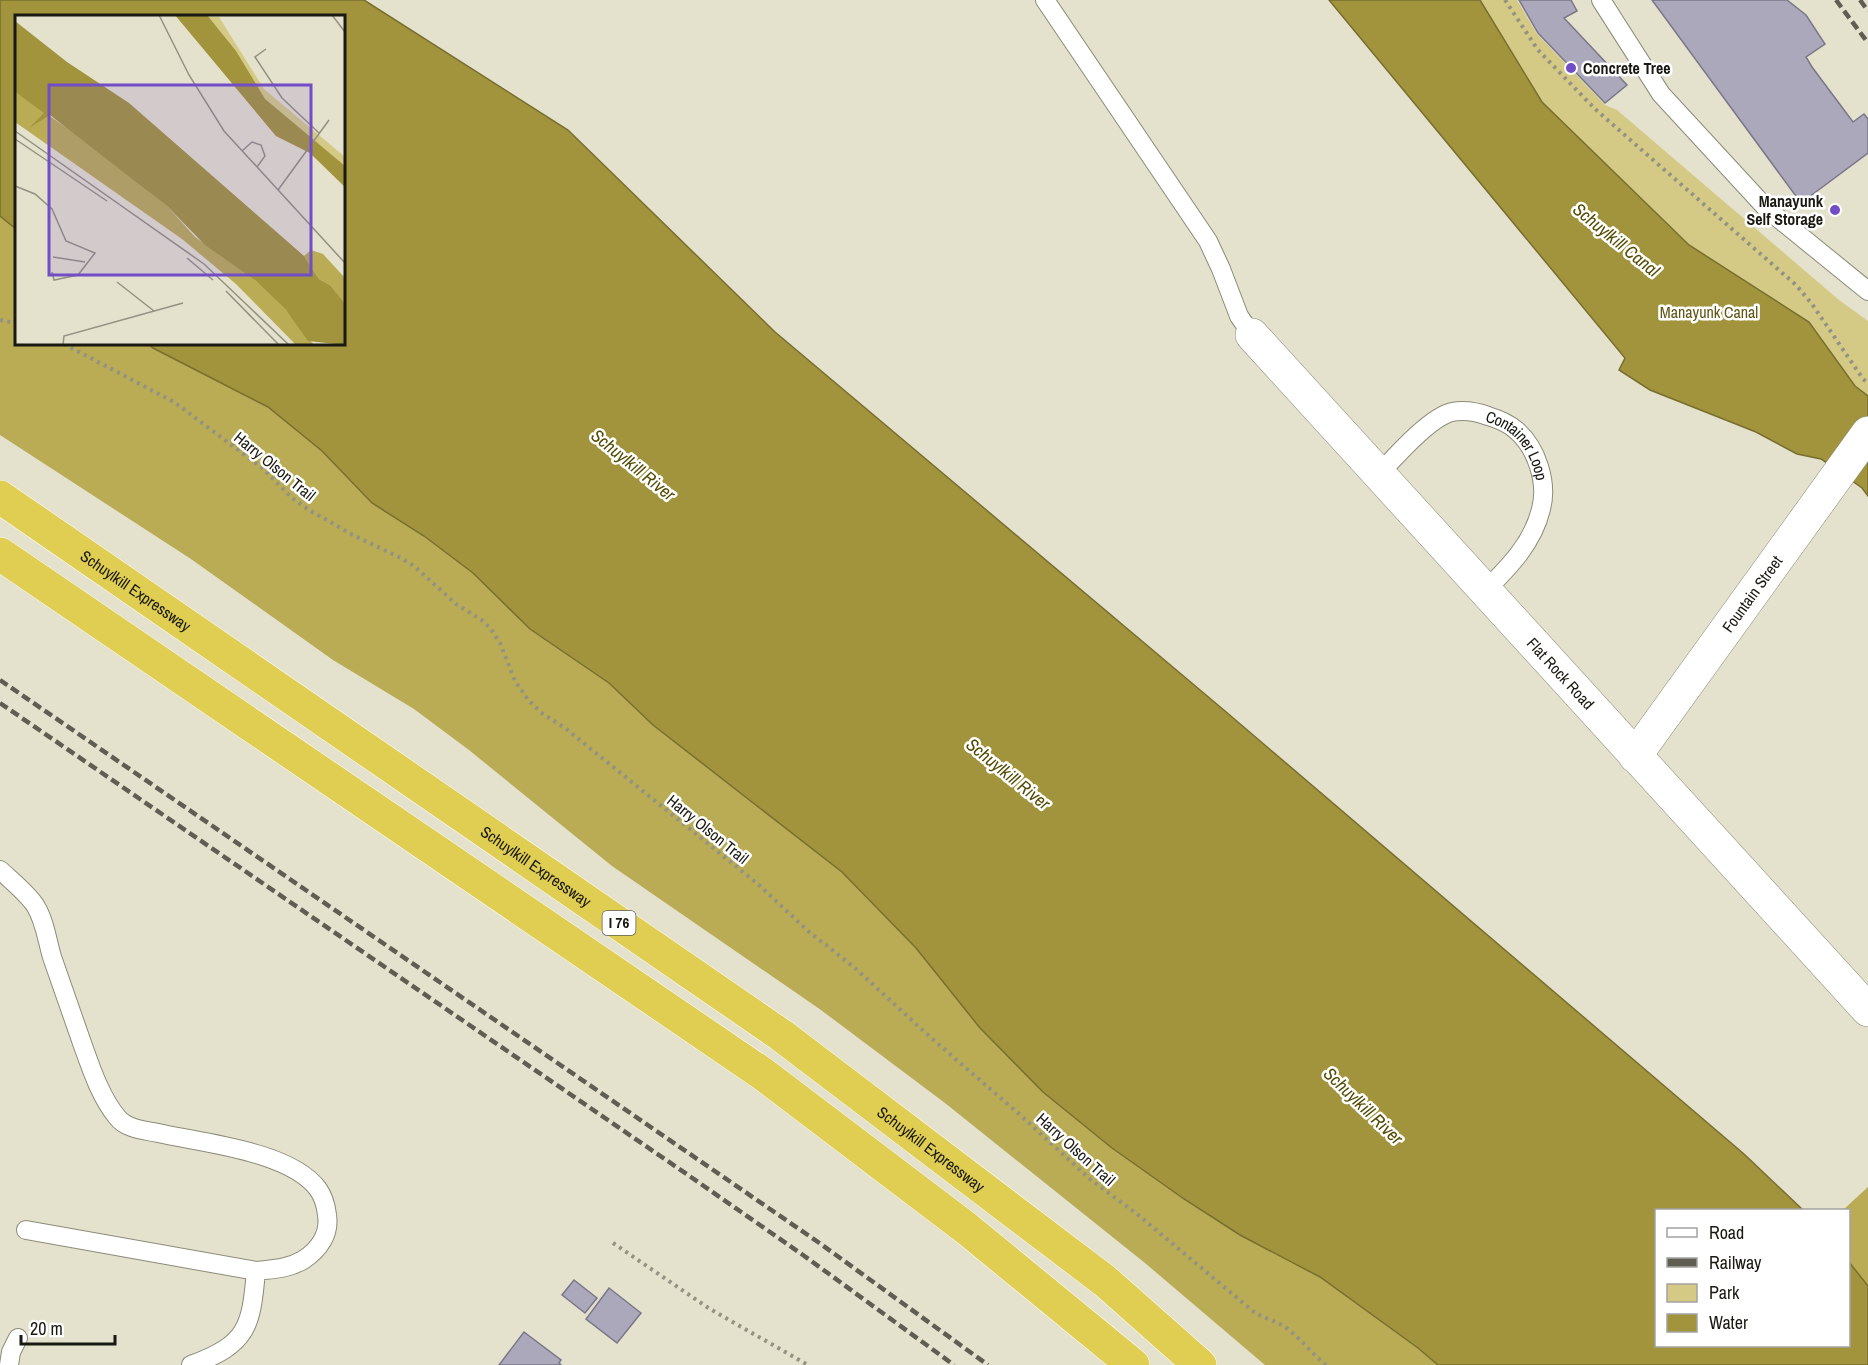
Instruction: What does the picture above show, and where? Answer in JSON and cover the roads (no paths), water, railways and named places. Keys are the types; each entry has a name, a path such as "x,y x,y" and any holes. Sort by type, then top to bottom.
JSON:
{"highway":[{"name":"Schuylkill Expressway","path":"9,503 781,1035 1105,1281 1200,1365"},
{"name":"I 76","path":"0,554 763,1074 966,1228 1133,1365"}],"street":[{"name":"Flat Rock Road","path":"1252,335 1868,1010"},
{"name":"Fountain Street","path":"1635,756 1868,433"}],"lane":[{"path":"1045,0 1208,242 1239,316 1252,335"},
{"path":"1601,0 1661,94 1767,209 1868,291"},
{"name":"Container Loop","path":"1379,474 1418,435 1450,412 1464,411 1481,414 1502,421 1516,430 1530,446 1540,469 1543,489 1542,509 1522,552 1485,591"},
{"path":"0,870 35,905 43,922 66,999 90,1067 108,1105 119,1120 133,1128 216,1144 287,1166 308,1179 319,1190 325,1204 328,1221 325,1235 318,1249 290,1268 256,1271 26,1230"},
{"path":"191,1365 224,1350 242,1335 252,1312 256,1271"},
{"path":"9,1365 11,1352 18,1338"}],"water":[{"name":"Schuylkill River","path":"0,0 364,0 568,130 775,332 1225,711 1744,1154 1802,1209 1655,1209 1655,1347 1850,1347 1850,1263 1868,1286 1868,1365 1438,1365 1320,1277 1240,1235 1112,1148 1043,1092 980,1028 916,948 842,872 653,725 609,683 530,629 473,573 424,536 372,503 322,451 268,407 149,345 345,345 345,15 15,15 15,228 0,216"},
{"name":"Manayunk Canal","path":"1329,0 1480,0 1542,102 1689,245 1809,322 1855,386 1868,396 1868,496 1862,488 1821,459 1797,454 1756,432 1650,390 1619,370 1625,358"}],"railway":[{"path":"1836,0 1868,43"},
{"path":"1860,0 1868,11"},
{"path":"0,680 818,1242 988,1365"},
{"path":"0,703 688,1175 954,1365"}],"place":[{"name":"Concrete Tree","path":"1571,68"},
{"name":"Manayunk Self Storage","path":"1835,210"}],"water label":[{"name":"Schuylkill Canal","path":"1616,240"}]}
